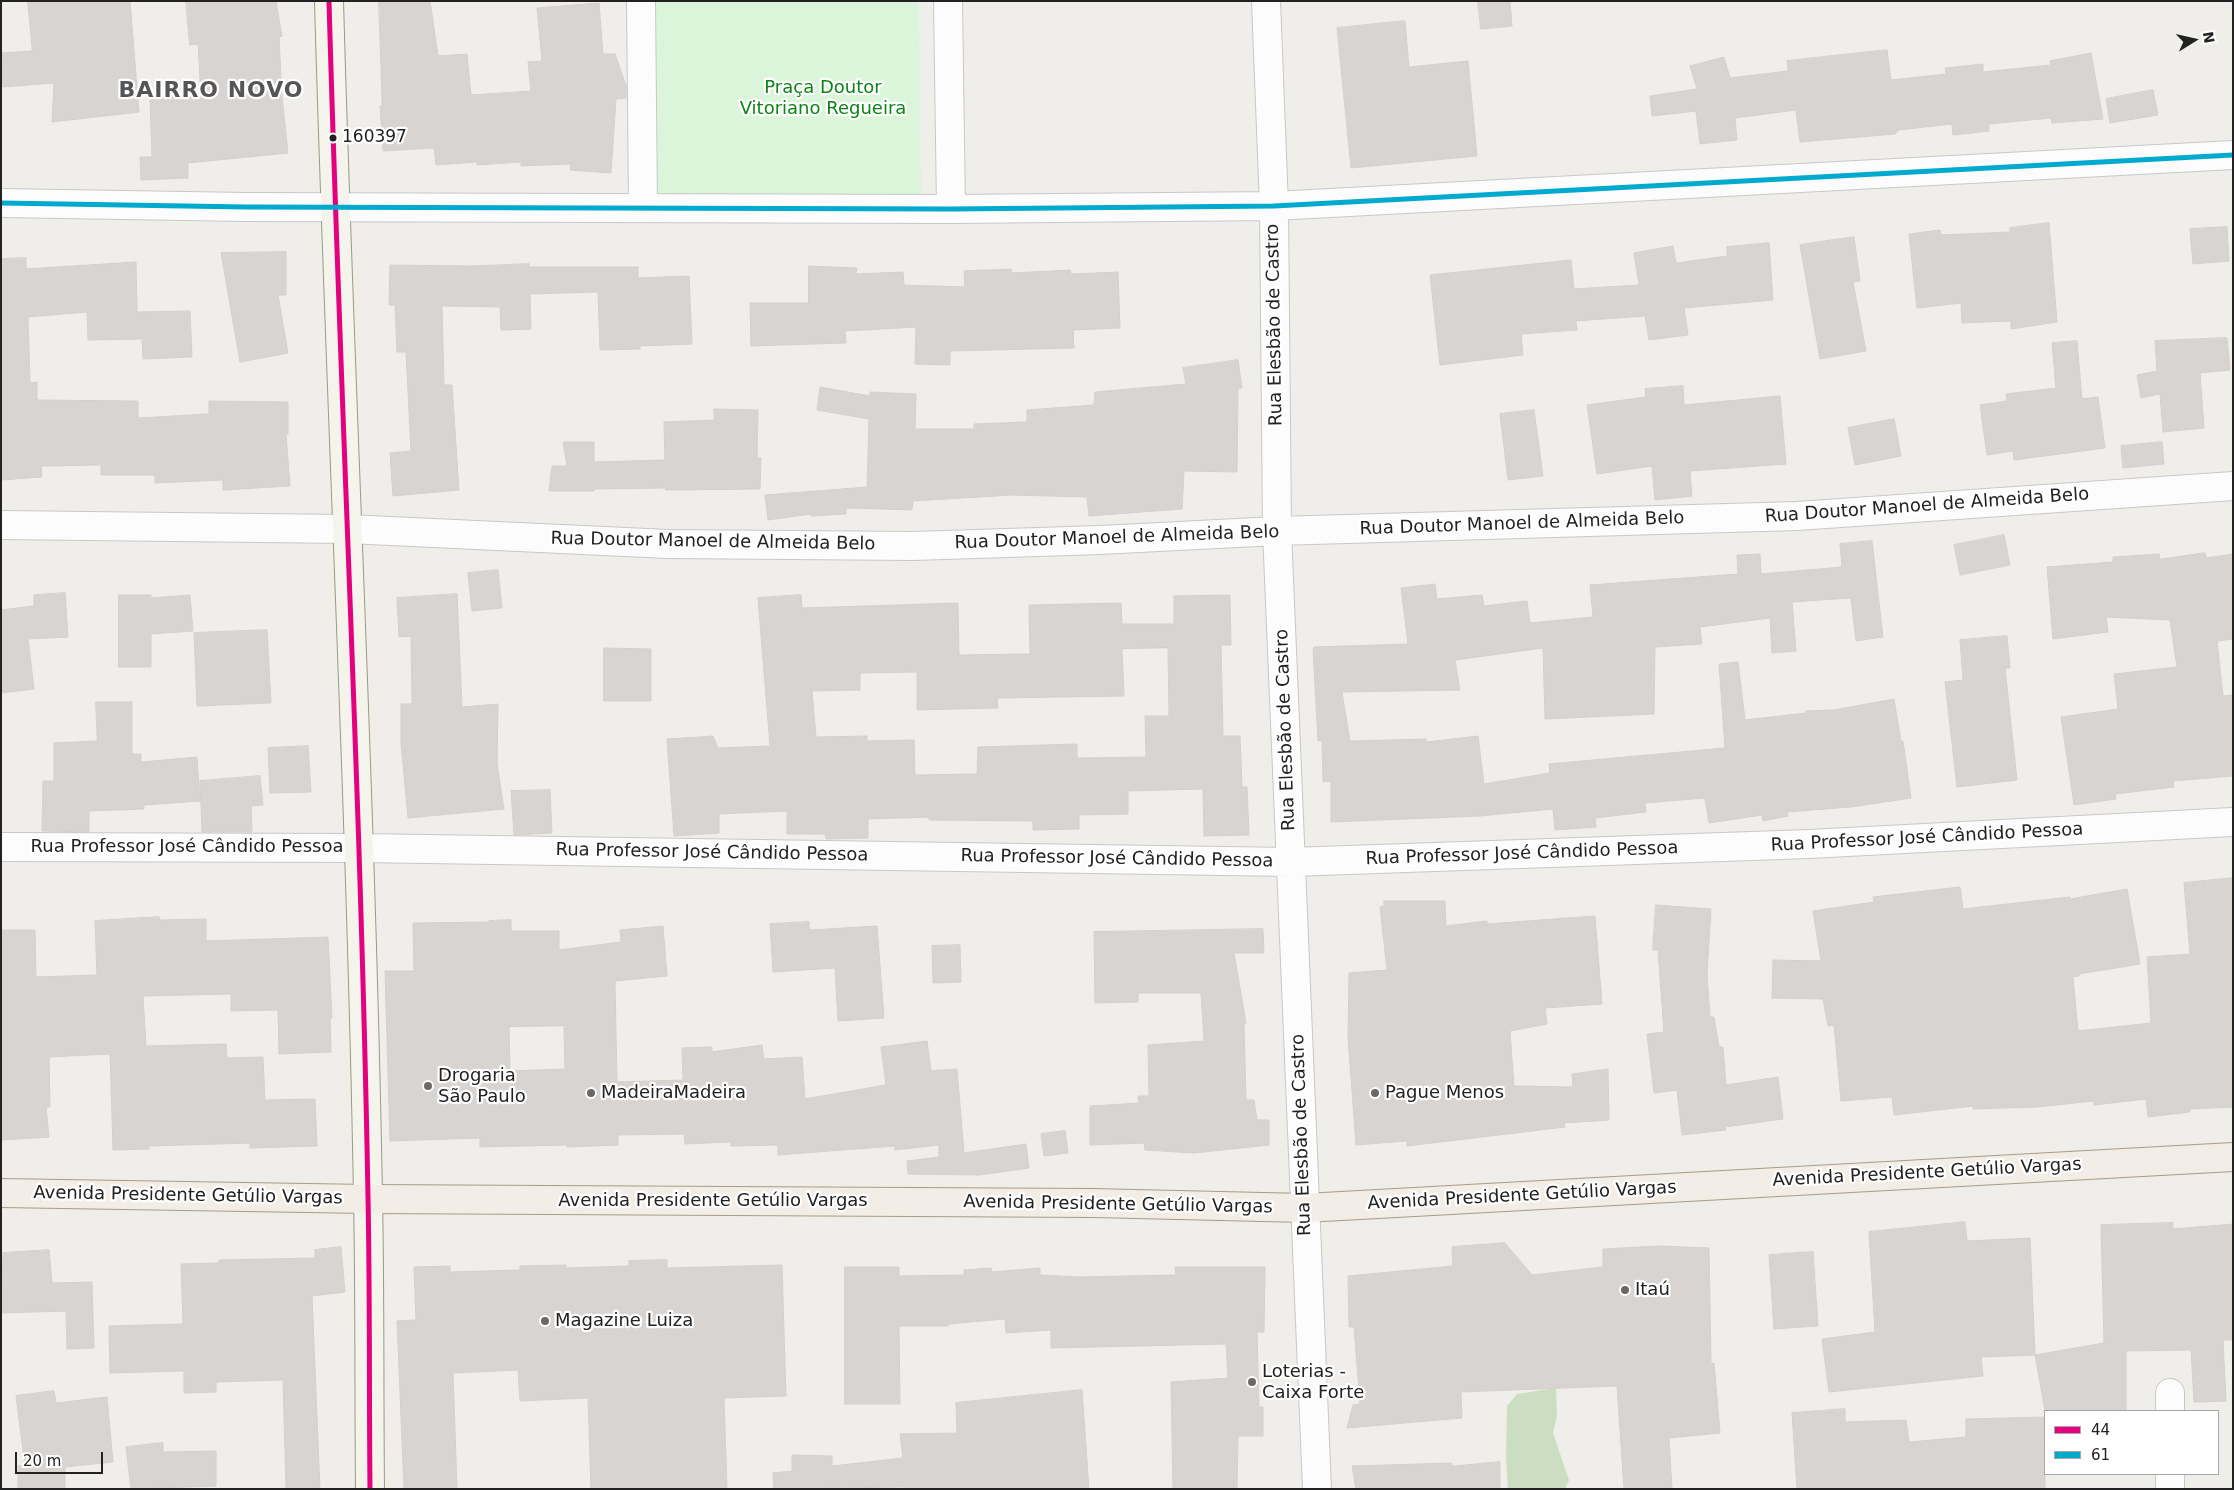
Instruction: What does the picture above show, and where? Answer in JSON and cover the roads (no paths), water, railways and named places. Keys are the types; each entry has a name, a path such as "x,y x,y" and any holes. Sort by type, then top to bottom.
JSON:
{"main road":[{"name":"Avenida Presidente Getúlio Vargas","path":"1,1193 368,1199 1083,1203 1305,1208 2233,1157"}],"street":[{"path":"329,1 359,848 368,1199 370,1489"},
{"path":"641,1 644,207"},
{"path":"948,1 951,208"},
{"name":"Rua Elesbão de Castro","path":"1266,1 1274,206 1277,531 1317,1489"},
{"path":"1,203 122,206 335,207 951,208 1274,206 2233,155"},
{"name":"Rua Doutor Manoel de Almeida Belo","path":"1,525 348,529 668,544 864,546 1090,540 1277,531 1797,516 2233,486"},
{"name":"Rua Professor José Cândido Pessoa","path":"1,847 359,848 1291,862 1808,844 2233,822"},
{"path":"2170,1475 2170,1489"}],"place":[{"name":"160397","path":"333,138"},
{"name":"Drogaria São Paulo","path":"428,1086"},
{"name":"MadeiraMadeira","path":"591,1093"},
{"name":"Pague Menos","path":"1375,1093"},
{"name":"Itaú","path":"1625,1290"},
{"name":"Magazine Luiza","path":"545,1321"},
{"name":"Loterias - Caixa Forte","path":"1252,1382"}],"district":[{"name":"BAIRRO NOVO","path":"211,91"}],"park label":[{"name":"Praça Doutor Vitoriano Regueira","path":"823,98"}]}
